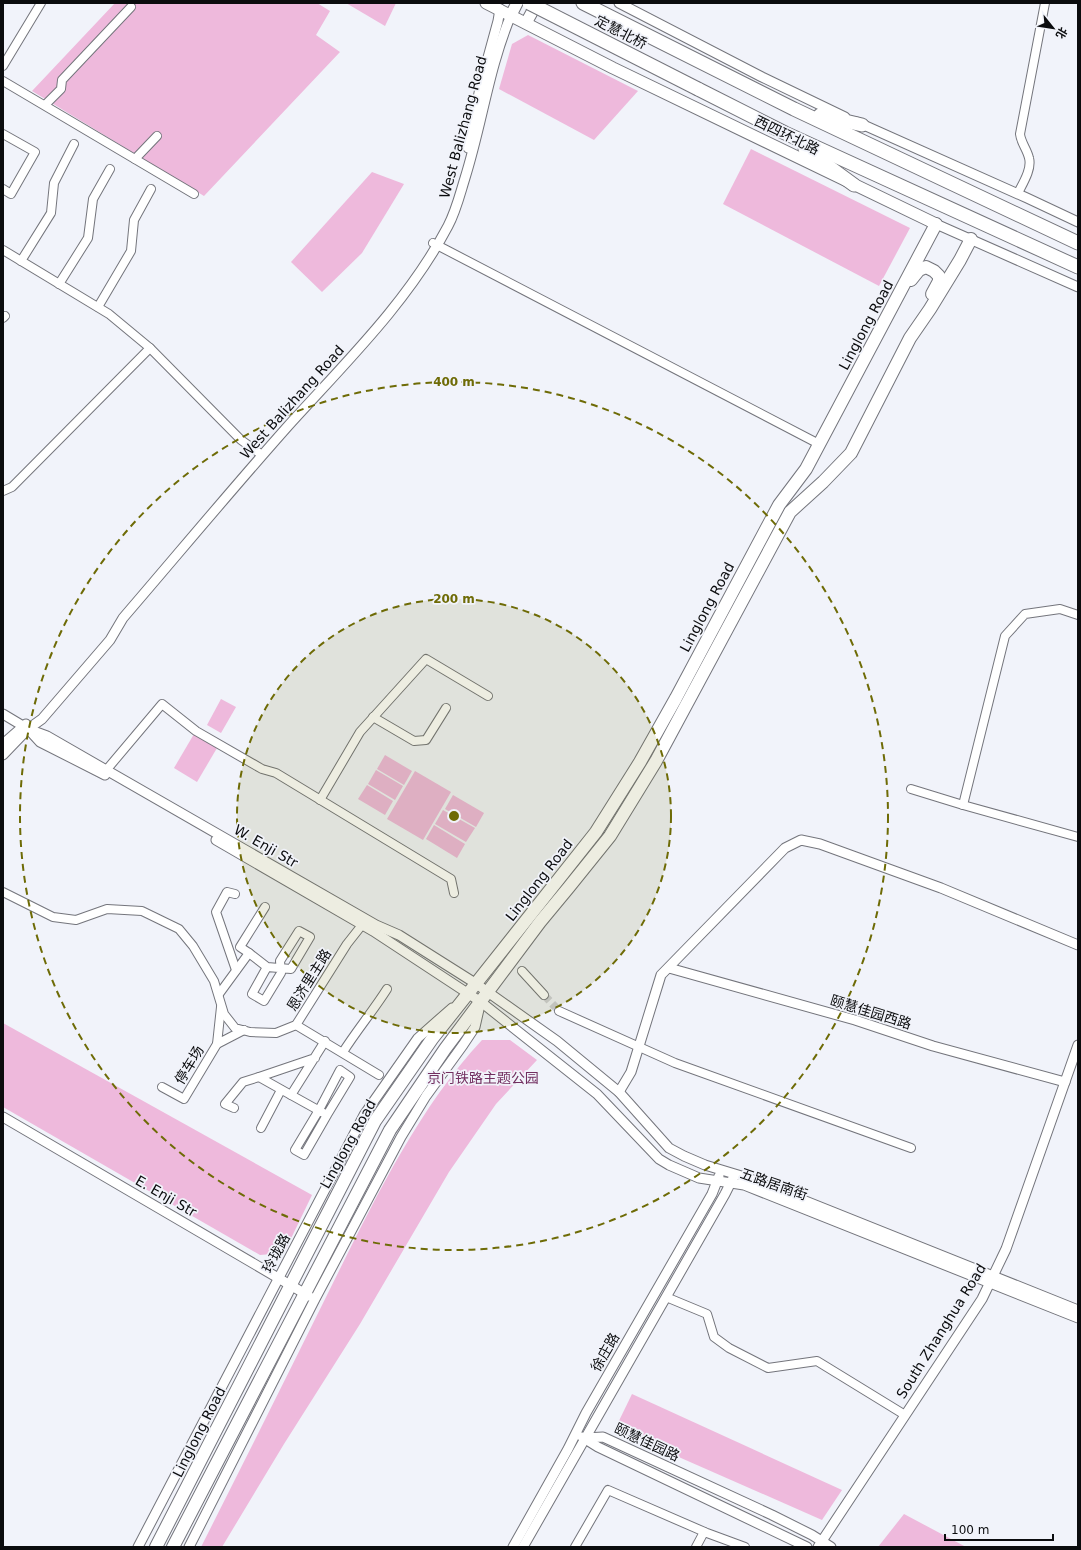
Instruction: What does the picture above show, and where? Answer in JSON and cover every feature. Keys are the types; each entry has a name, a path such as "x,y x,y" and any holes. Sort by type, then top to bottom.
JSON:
{"highway":[{"name":"定慧北桥","path":"529,3 698,89"},
{"name":"定慧北桥","path":"583,3 709,67"},
{"name":"西四环北路","path":"709,67 794,109 1078,243"},
{"name":"西四环北路","path":"698,89 785,134 1078,267"},
{"path":"794,109 862,125"},
{"path":"785,134 854,185"}],"main road":[{"name":"西四环北路","path":"486,3 501,6 510,15 613,68 936,224"},
{"path":"510,15 517,3"},
{"path":"526,23 537,3"},
{"name":"Linglong Road","path":"156,1547 376,1121 432,1039 467,993 556,884 596,832 640,762 676,698 779,505 806,469 936,224"},
{"name":"Linglong Road","path":"173,1547 390,1130 445,1049 540,922 610,836 656,761 790,512 823,482 851,453 910,338 942,291 971,239"},
{"path":"898,296 919,270 926,267 934,271 939,276 939,281 910,338"}],"street":[{"path":"3,66 41,3"},
{"path":"618,3 762,77 862,125 1078,222"},
{"path":"1018,194 1030,166 1029,157 1021,141 1020,134 1045,3"},
{"name":"West Balizhang Road","path":"3,744 26,727 42,719 110,640 123,618 260,454 404,296 416,280 435,244 462,174 481,83 501,6"},
{"path":"45,105 61,89 62,80 131,7"},
{"name":"West Balizhang Road","path":"435,244 450,224 458,201 471,159 487,90 510,15"},
{"path":"3,80 194,194"},
{"path":"3,134 34,152 11,194 3,190"},
{"path":"135,159 157,136"},
{"path":"21,261 51,213 54,183 74,144"},
{"path":"59,284 88,238 93,199 110,169"},
{"path":"98,307 131,251 134,220 151,189"},
{"name":"西四环北路","path":"936,224 1078,287"},
{"path":"435,244 819,444"},
{"path":"3,250 109,314 150,348 241,440 260,454"},
{"path":"3,491 12,486 150,348"},
{"path":"963,805 1005,636 1025,614 1060,609 1078,615"},
{"path":"320,800 360,732 426,659 488,696"},
{"path":"104,772 162,704 196,731 262,769 276,773 451,879 454,892"},
{"path":"373,717 414,741 426,740 446,708"},
{"name":"W. Enji Str","path":"3,714 26,727 40,742 104,772 369,921 393,932 488,992"},
{"name":"West Balizhang Road","path":"3,755 26,727"},
{"name":"W. Enji Str","path":"104,772 362,925 481,1002"},
{"path":"911,789 1078,838"},
{"path":"619,1092 631,1072 640,1047 661,975 785,848 801,840 820,844 871,861 941,888 1078,945"},
{"name":"恩济里主路","path":"3,892 52,917 76,920 107,909 142,911 179,929 197,952 214,981 224,1014 235,1028 276,1033 296,1025 346,944 362,925"},
{"path":"235,894 227,892 216,912 236,970"},
{"path":"265,907 240,947 267,967 280,968 291,969 310,937 299,931 280,962 280,968 281,973 264,1001 252,994 267,967"},
{"path":"219,994 249,953"},
{"name":"颐慧佳园西路","path":"669,968 855,1020 933,1046 1065,1082"},
{"path":"522,970 544,995"},
{"path":"343,1052 364,1020 370,1016 387,989"},
{"name":"五路居南街","path":"488,992 557,1041 619,1092 669,1148 684,1156 734,1174 1078,1310"},
{"name":"玲珑路","path":"138,1547 364,1115 418,1038 467,993"},
{"path":"189,1547 315,1299 401,1137 426,1096 475,1027 481,1002"},
{"name":"五路居南街","path":"481,1002 597,1094 659,1159 669,1165 699,1178 744,1185 1078,1318"},
{"path":"217,1044 222,1004"},
{"path":"559,1011 675,1063 911,1148"},
{"path":"296,1025 325,1041 379,1075"},
{"path":"217,1044 244,1030"},
{"path":"291,1095 325,1041"},
{"name":"停车场","path":"162,1087 184,1099 217,1044"},
{"name":"South Zhanghua Road","path":"818,1547 990,1283 1006,1249 1078,1045"},
{"path":"234,1108 225,1104 243,1082 315,1058"},
{"path":"340,1070 350,1077 327,1115 304,1155 295,1150 319,1110 340,1070"},
{"path":"259,1077 327,1115"},
{"path":"261,1128 281,1090"},
{"name":"E. Enji Str","path":"3,1117 315,1299"},
{"name":"徐庄路","path":"512,1547 576,1434 586,1413 712,1194 722,1170"},
{"name":"徐庄路","path":"523,1547 666,1297 734,1174"},
{"path":"666,1297 707,1314 714,1338 729,1348 768,1368 817,1361 905,1415"},
{"path":"576,1434 585,1438"},
{"name":"颐慧佳园路","path":"585,1438 603,1437 772,1515 812,1535 831,1547"},
{"name":"颐慧佳园路","path":"585,1438 598,1447 807,1547"},
{"path":"575,1547 608,1490 704,1532 745,1547"},
{"path":"696,1547 704,1532"}],"green space":[{"path":"115,3 317,3 330,11 316,35 340,52 204,196 32,91"},
{"path":"346,3 396,3 385,26"},
{"path":"528,35 638,91 594,140 499,89 512,44"},
{"path":"751,149 910,228 879,286 723,204"},
{"path":"372,172 404,184 362,253 322,292 291,262"},
{"path":"221,699 236,707 221,733 207,725"},
{"path":"194,734 217,748 197,782 174,768"},
{"path":"385,755 412,771 404,785 377,769"},
{"path":"376,770 403,786 395,800 368,784"},
{"path":"415,771 451,792 423,840 387,819"},
{"path":"367,785 393,801 385,815 358,799"},
{"path":"453,795 484,813 476,827 445,809"},
{"path":"443,810 475,828 466,842 435,824"},
{"path":"434,825 465,844 457,858 426,839"},
{"path":"3,1023 312,1195 284,1253 260,1255 3,1107"},
{"name":"京门铁路主题公园","path":"482,1040 510,1040 537,1060 496,1104 449,1172 360,1324 284,1444 222,1547 201,1547 364,1222 398,1158 437,1096"},
{"path":"632,1394 842,1490 822,1520 615,1429"},
{"path":"904,1514 966,1547 878,1547"}],"tunnel":[{"path":"544,995 559,1011"}]}
